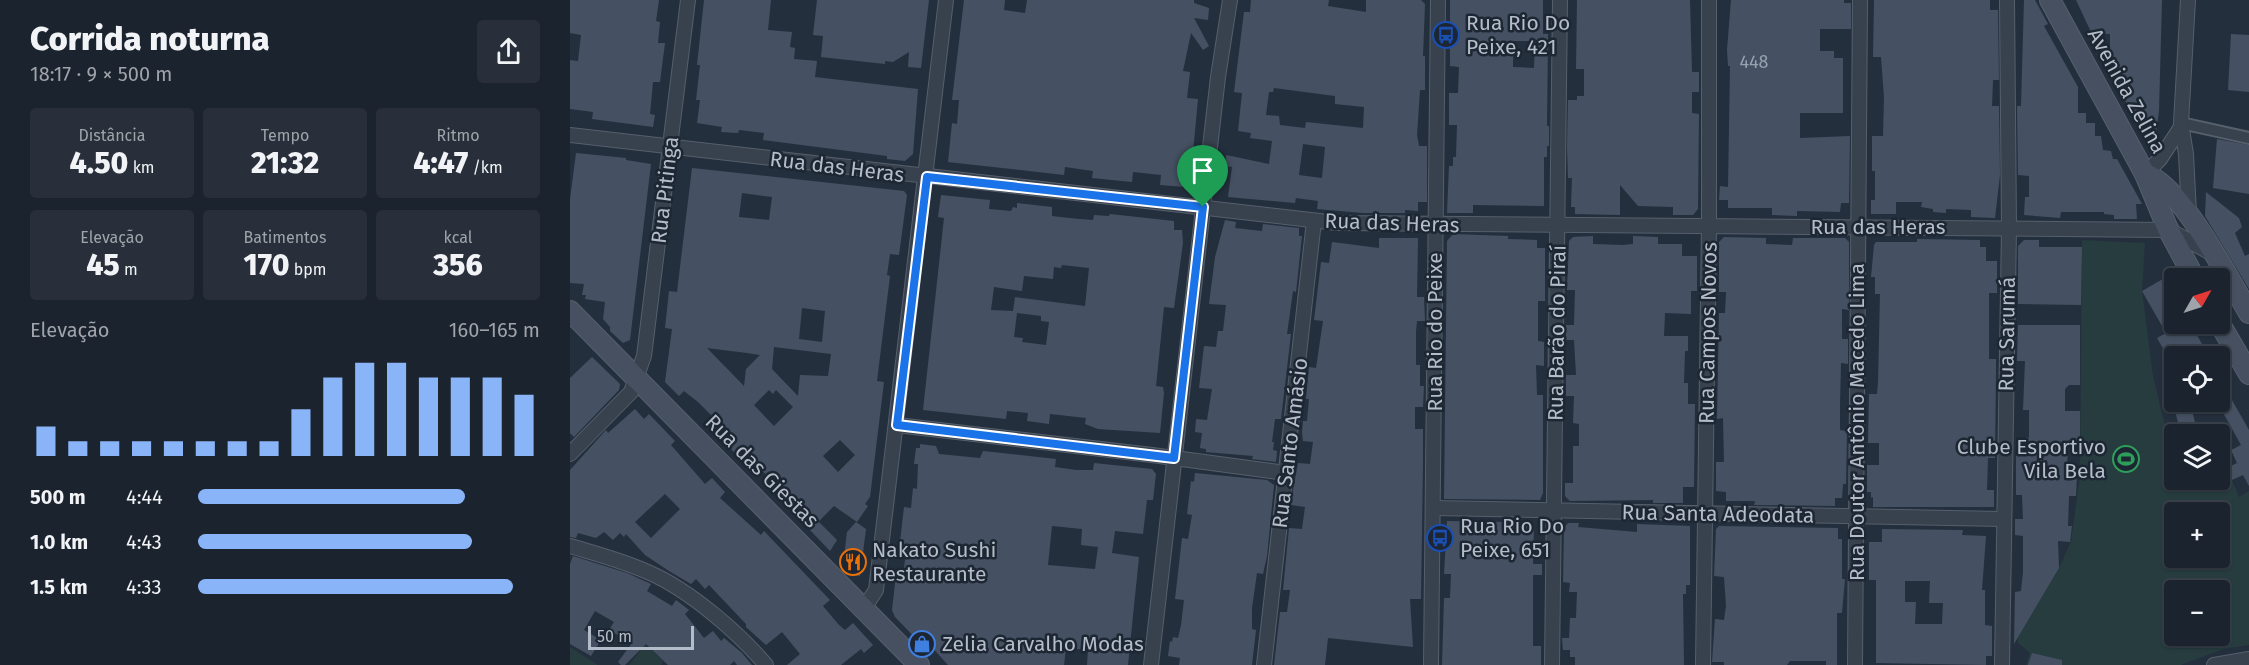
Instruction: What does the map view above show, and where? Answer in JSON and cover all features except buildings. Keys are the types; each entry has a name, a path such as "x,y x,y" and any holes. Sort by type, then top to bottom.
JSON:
{"main road":[{"name":"Avenida Zelina","path":"2050,0 2145,174 2169,230 2189,268"},
{"path":"2145,174 2160,182 2190,216 2249,313"},
{"name":"Rua das Giestas","path":"570,311 919,665"},
{"path":"2226,334 2249,374"}],"street":[{"name":"Rua Pitinga","path":"638,380 644,356 688,0"},
{"path":"864,608 876,590 927,177 946,0"},
{"path":"1151,665 1203,207 1230,0"},
{"name":"Rua Rio do Peixe","path":"1431,665 1438,0"},
{"name":"Rua Barão do Piraí","path":"1552,665 1560,0"},
{"name":"Rua Campos Novos","path":"1703,665 1709,226 1709,0"},
{"name":"Rua Doutor Antônio Macedo Lima","path":"1855,665 1860,0"},
{"path":"2188,0 2181,125 2186,154 2190,216"},
{"name":"Rua Sarumá","path":"2002,665 2010,1"},
{"path":"2145,174 2160,159 2181,125"},
{"path":"2181,125 2249,138"},
{"name":"Rua das Heras","path":"570,135 1314,220 1436,225 2169,230 2213,254"},
{"name":"Rua Santo Amásio","path":"1264,665 1314,220"},
{"path":"570,454 621,403 638,380"},
{"path":"897,425 1286,473"},
{"name":"Rua Santa Adeodata","path":"1433,508 1857,518 2003,519"},
{"path":"570,546 620,561 652,574 684,594 737,635 766,665"},
{"path":"2214,665 2249,659"}],"green space":[{"name":"Clube Esportivo Vila Bela","path":"2082,240 2145,243 2142,291 2153,376 2165,424 2164,490 2230,490 2230,475 2239,497 2249,491 2249,645 2224,649 2181,665 2026,665 2030,653 2018,643 2018,637 2060,566 2071,541 2080,475"},
{"path":"645,645 663,660 661,665 629,665"},
{"path":"570,647 598,665 570,665"}],"place":[{"name":"Rua Rio Do Peixe, 421","path":"1446,35"},
{"name":"Clube Esportivo Vila Bela","path":"2126,459"},
{"name":"Rua Rio Do Peixe, 651","path":"1440,538"},
{"name":"Nakato Sushi Restaurante","path":"853,562"},
{"name":"Zelia Carvalho Modas","path":"922,644"}],"route":[{"path":"927,177 1203,207 1174,458 897,425 927,177"}]}
